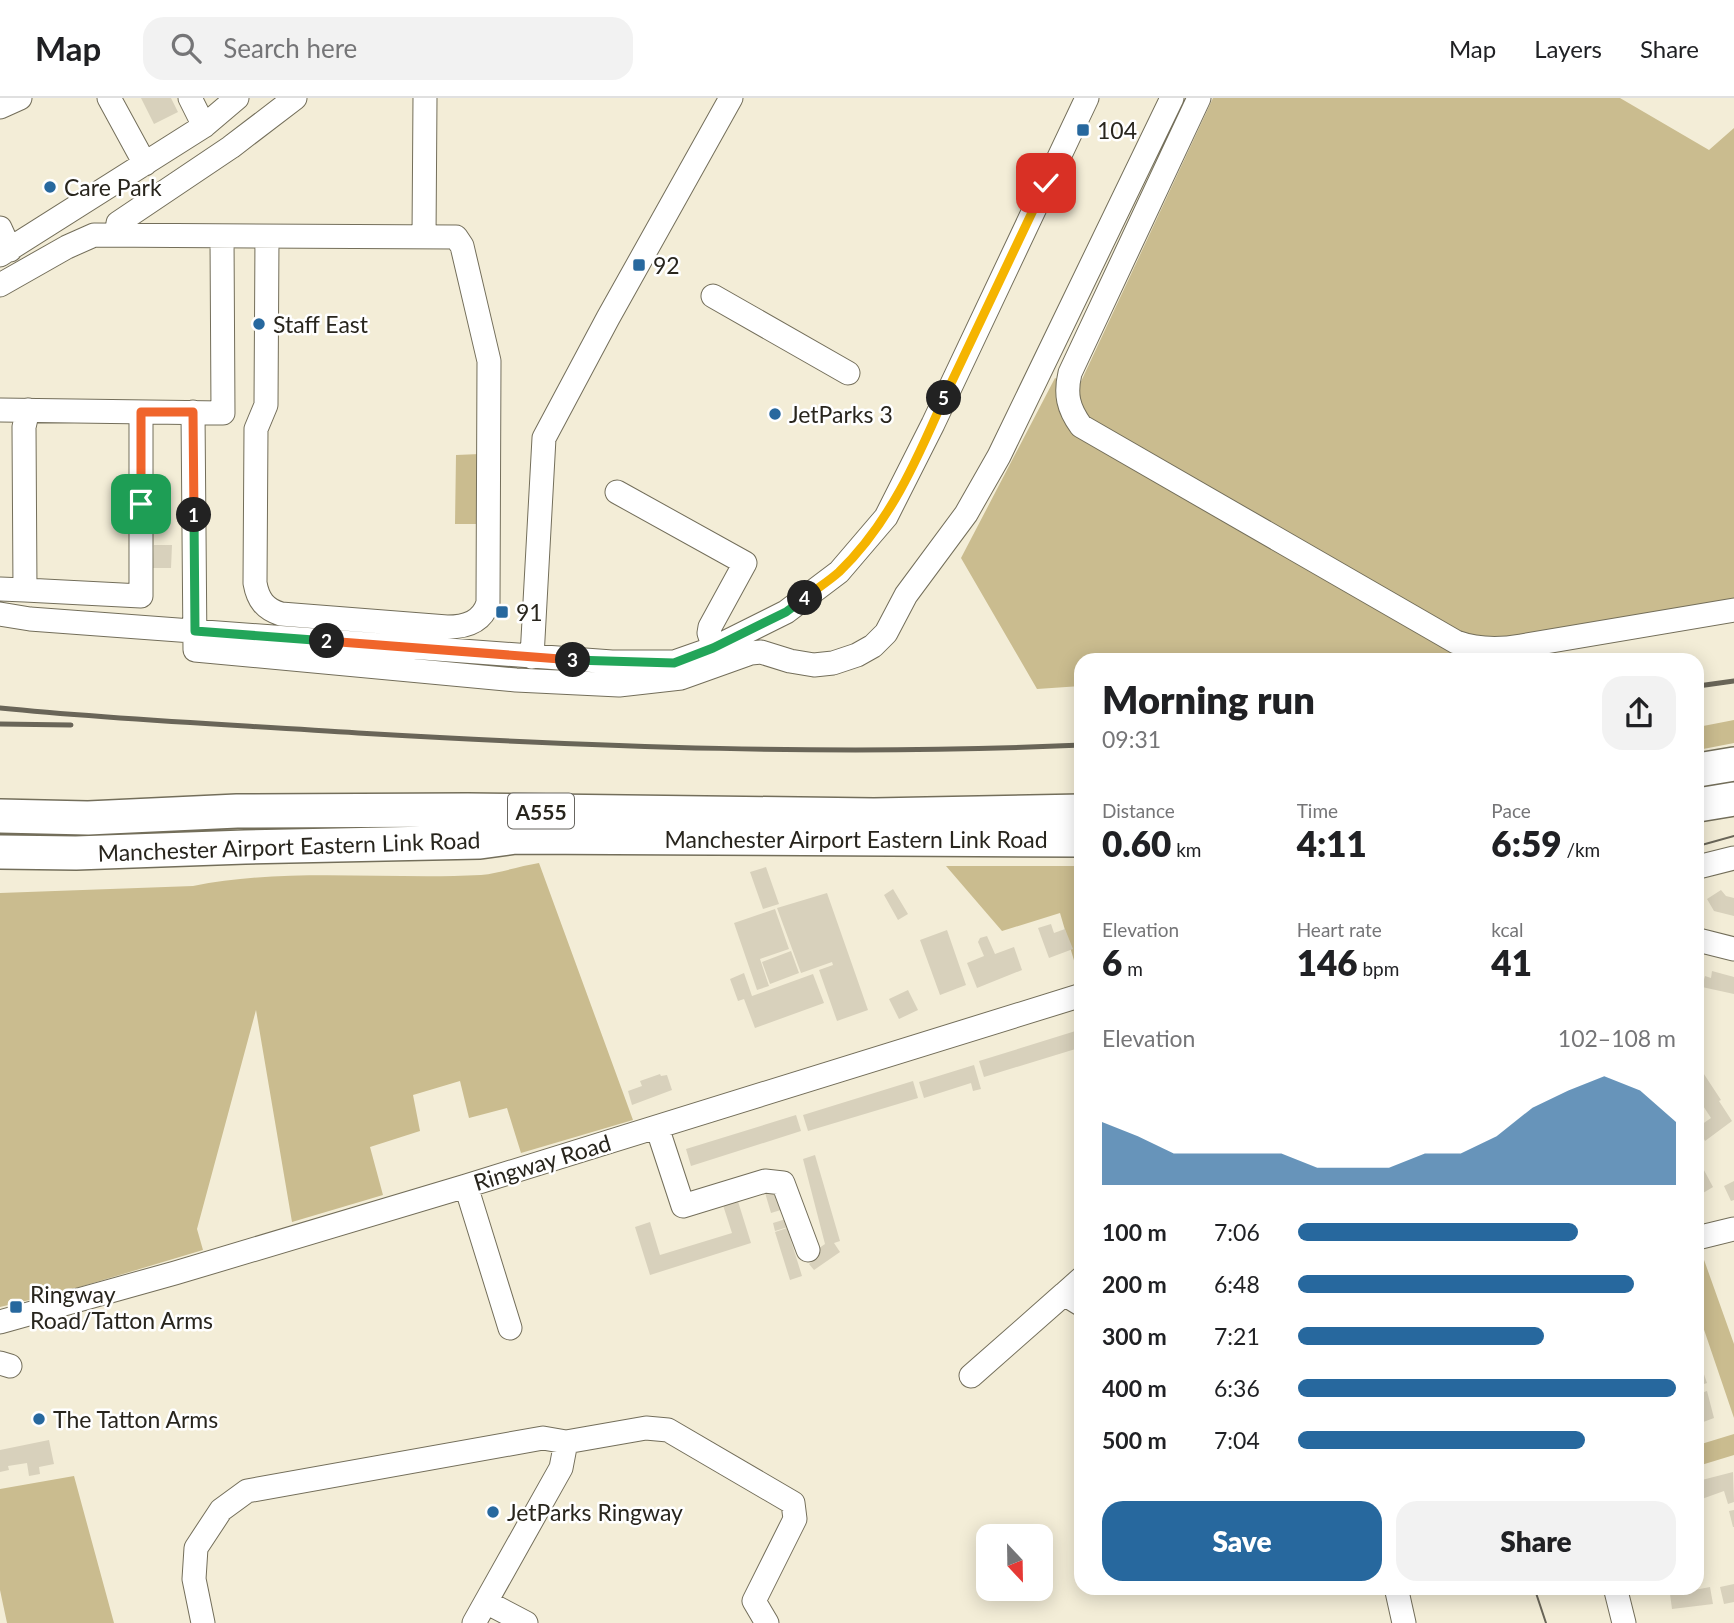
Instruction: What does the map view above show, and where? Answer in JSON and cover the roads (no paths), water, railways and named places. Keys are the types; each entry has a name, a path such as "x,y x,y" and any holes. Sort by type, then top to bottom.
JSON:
{"highway":[{"path":"1704,769 1734,764"},
{"path":"1704,804 1734,799"},
{"name":"Manchester Airport Eastern Link Road","path":"0,816 88,818 237,811 847,815 1074,811"},
{"name":"Manchester Airport Eastern Link Road","path":"0,852 76,853 245,846 480,842 516,837 1074,840"}],"street":[{"path":"0,107 20,98"},
{"path":"109,98 145,164"},
{"path":"190,98 205,126"},
{"path":"0,228 5,253 205,126 237,98"},
{"path":"117,235 118,223 231,147 295,98"},
{"path":"424,237 425,98"},
{"path":"532,657 544,438 731,98"},
{"path":"0,614 30,619 612,662 674,663 713,648 786,612 839,572 886,516 933,424 1087,98"},
{"path":"193,412 195,650 581,685 619,685 681,678 751,653 761,652 814,665 833,663 873,646 886,633 906,595 966,514 992,468 1172,98"},
{"path":"1199,98 1070,373 1066,390 1069,404 1082,426 1456,642 1473,648 1503,649 1734,610"},
{"path":"0,285 94,235 456,237 462,246 489,361 488,603 485,613 476,621 459,627 281,614 269,611 262,603 254,583 256,429 266,405 267,237"},
{"path":"0,410 223,413 222,237"},
{"path":"713,296 848,373"},
{"path":"25,590 24,427 28,410"},
{"path":"0,589 141,596 141,412"},
{"path":"617,492 745,563 710,627 713,648"},
{"path":"1704,866 1734,858"},
{"path":"1704,942 1734,949"},
{"name":"Ringway Road","path":"0,1322 466,1186 1074,997"},
{"path":"657,1127 683,1206 765,1181 783,1183 808,1250"},
{"path":"466,1186 510,1328"},
{"path":"1704,1236 1734,1229"},
{"path":"971,1376 1073,1299"},
{"path":"203,1623 194,1579 197,1548 221,1510 247,1491 543,1438 566,1442 646,1428 668,1430 793,1503 795,1518 754,1601 767,1623"},
{"path":"474,1623 561,1468 566,1442"},
{"path":"1398,1595 1404,1623"},
{"path":"1617,1595 1624,1623"},
{"path":"486,1602 526,1623"}],"tram line":[{"path":"1704,844 1734,836"},
{"path":"1537,1595 1546,1623"}],"railway":[{"path":"1704,685 1734,681"},
{"path":"0,708 358,733 629,746 901,750 1074,745"},
{"path":"0,724 71,725"}],"place":[{"name":"104","path":"1083,130"},
{"name":"Care Park","path":"50,187"},
{"name":"92","path":"639,265"},
{"name":"Staff East","path":"259,324"},
{"name":"JetParks 3","path":"775,414"},
{"name":"91","path":"502,612"},
{"name":"Ringway Road/Tatton Arms","path":"16,1307"},
{"name":"The Tatton Arms","path":"39,1419"},
{"name":"JetParks Ringway","path":"493,1512"}]}
